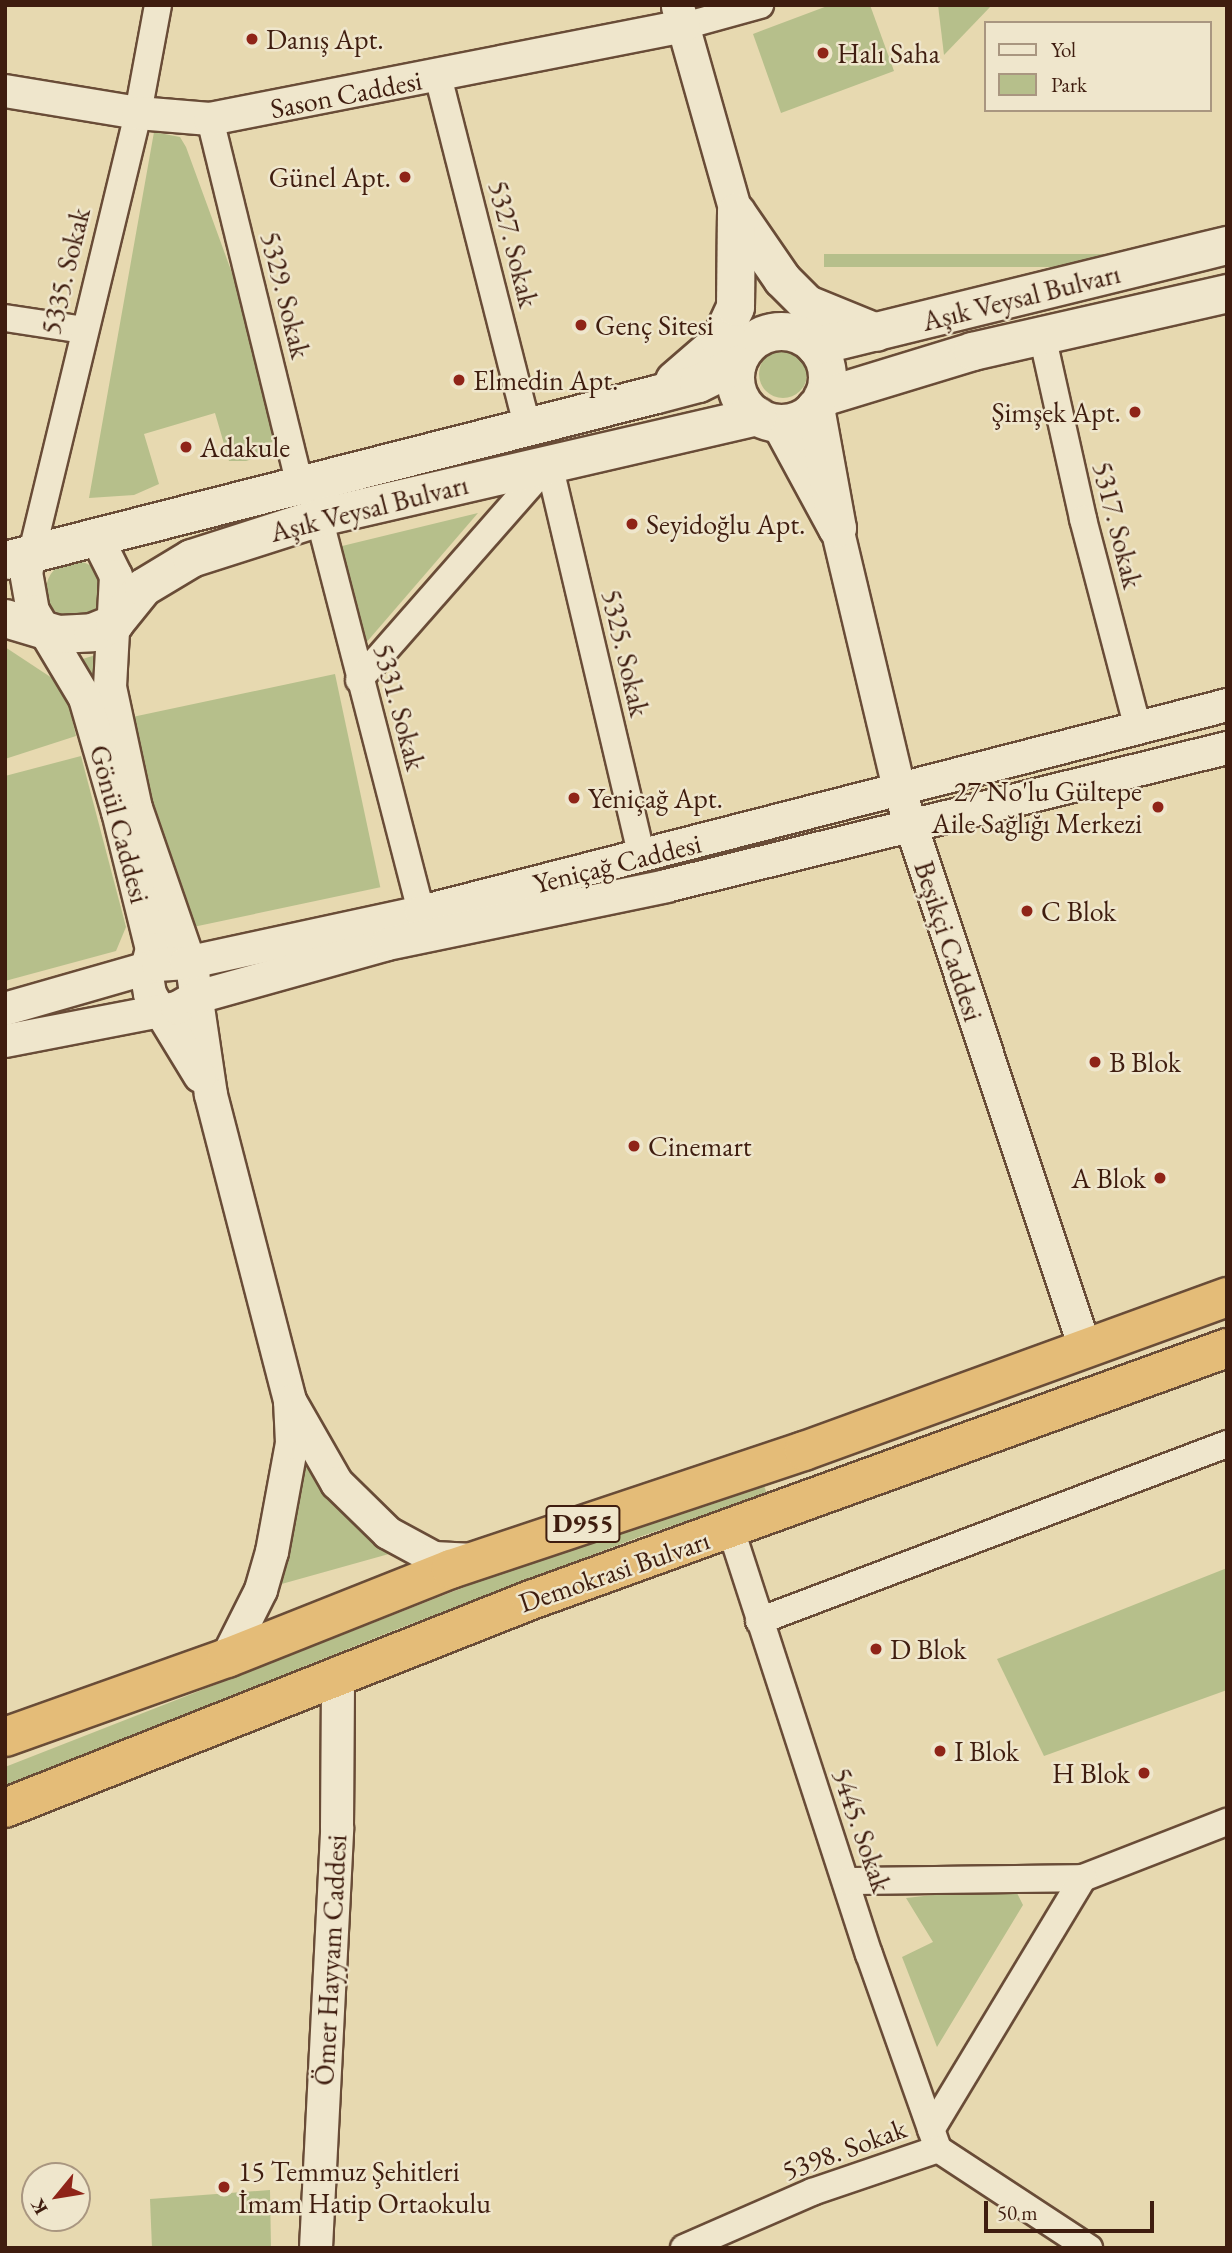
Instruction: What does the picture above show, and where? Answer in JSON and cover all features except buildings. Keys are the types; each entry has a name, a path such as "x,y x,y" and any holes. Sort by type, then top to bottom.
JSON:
{"highway":[{"path":"1163,1317 1227,1278"},
{"name":"Demokrasi Bulvarı","path":"5,1737 227,1658 476,1560 804,1451 1163,1317 1227,1297"},
{"name":"Demokrasi Bulvarı","path":"5,1808 338,1673 1227,1348"},
{"path":"1177,1367 1227,1359"}],"main road":[{"path":"736,212 782,279 807,304 876,332"},
{"path":"736,212 776,345 827,374 819,402"},
{"path":"656,394 719,341 735,307 736,212"},
{"name":"Aşık Veysal Bulvarı","path":"18,556 698,383 776,345 876,332 1227,246"},
{"name":"Aşık Veysal Bulvarı","path":"114,623 143,587 191,558 319,517 549,464 769,420 795,421 819,402 972,351 1227,293"},
{"path":"769,420 742,401 736,387 776,345"},
{"name":"Beşikçi Caddesi","path":"819,402 837,528"},
{"name":"Beşikçi Caddesi","path":"769,420 837,528"},
{"path":"5,618 47,631 92,632 114,623"}],"street":[{"name":"5335. Sokak","path":"18,556 83,330 138,113 158,5"},
{"path":"736,212 681,15 760,5"},
{"name":"Sason Caddesi","path":"5,91 138,113 210,119 438,76 681,15"},
{"name":"5327. Sokak","path":"438,76 528,428"},
{"name":"5329. Sokak","path":"210,119 300,486"},
{"path":"5,318 83,330"},
{"name":"5317. Sokak","path":"1042,335 1083,519 1138,729"},
{"path":"359,680 549,464"},
{"name":"5325. Sokak","path":"549,464 642,856"},
{"name":"5331. Sokak","path":"319,517 421,912"},
{"name":"Beşikçi Caddesi","path":"837,528 900,792 1085,1348"},
{"name":"Gönül Caddesi","path":"97,537 116,576 110,687 115,714 136,808 186,963 193,974 194,998 211,1095 290,1401"},
{"name":"Gönül Caddesi","path":"18,556 33,611 85,698 99,744 152,949 146,971 150,994 211,1095"},
{"name":"Yeniçağ Caddesi","path":"5,1009 146,971 158,965 186,963 421,912 900,792 1227,705"},
{"name":"Yeniçağ Caddesi","path":"5,1041 177,1008 194,998 387,944 666,886 1227,748"},
{"path":"290,1401 337,1483 388,1533 434,1558 476,1560"},
{"path":"227,1658 261,1590 272,1552 292,1443 290,1401"},
{"path":"759,1621 1227,1444"},
{"name":"5445. Sokak","path":"731,1530 759,1621 935,2139"},
{"name":"Ömer Hayyam Caddesi","path":"316,2248 337,1828 338,1673"},
{"path":"847,1881 1083,1878 1227,1822"},
{"path":"935,2139 1083,1878"},
{"name":"5398. Sokak","path":"684,2248 935,2139 1089,2248"}],"green space":[{"name":"Halı Saha","path":"830,5 870,5 894,71 781,113 753,34"},
{"path":"938,5 992,5 944,55"},
{"path":"154,132 180,137 186,147 240,295 280,450 246,461 229,461 215,413 144,434 159,484 134,495 89,498"},
{"path":"824,254 1227,254 1227,267 824,267"},
{"path":"783,350 800,357 807,374 800,391 783,398 766,391 759,374 766,357"},
{"path":"478,513 365,644 338,547"},
{"path":"75,561 91,566 99,574 104,590 99,606 91,614 75,619 59,614 51,606 46,590 51,574 59,566"},
{"path":"5,647 52,678 69,706 76,736 5,759"},
{"path":"99,654 110,723 76,661"},
{"path":"335,674 380,887 173,931 128,718"},
{"path":"81,756 126,927 116,951 5,981 5,776"},
{"path":"303,1457 348,1513 396,1552 278,1585"},
{"path":"763,1483 767,1494 642,1536 395,1630 5,1786 5,1767 544,1556"},
{"path":"1227,1568 1227,1690 1044,1756 997,1659"},
{"path":"1005,1887 1017,1893 1023,1905 937,2047 902,1957 933,1942 906,1898"},
{"path":"270,2190 271,2248 152,2248 150,2199"}],"place":[{"name":"Danış Apt.","path":"252,39"},
{"name":"Halı Saha","path":"823,53"},
{"name":"Günel Apt.","path":"405,177"},
{"name":"Genç Sitesi","path":"581,325"},
{"name":"Elmedin Apt.","path":"459,380"},
{"name":"Şimşek Apt.","path":"1135,412"},
{"name":"Adakule","path":"186,447"},
{"name":"Seyidoğlu Apt.","path":"632,524"},
{"name":"Yeniçağ Apt.","path":"574,798"},
{"name":"27 No'lu Gültepe Aile Sağlığı Merkezi","path":"1158,807"},
{"name":"C Blok","path":"1027,911"},
{"name":"B Blok","path":"1095,1062"},
{"name":"Cinemart","path":"634,1146"},
{"name":"A Blok","path":"1160,1178"},
{"name":"D Blok","path":"876,1649"},
{"name":"I Blok","path":"940,1751"},
{"name":"H Blok","path":"1144,1773"},
{"name":"15 Temmuz Şehitleri İmam Hatip Ortaokulu","path":"224,2187"}]}
